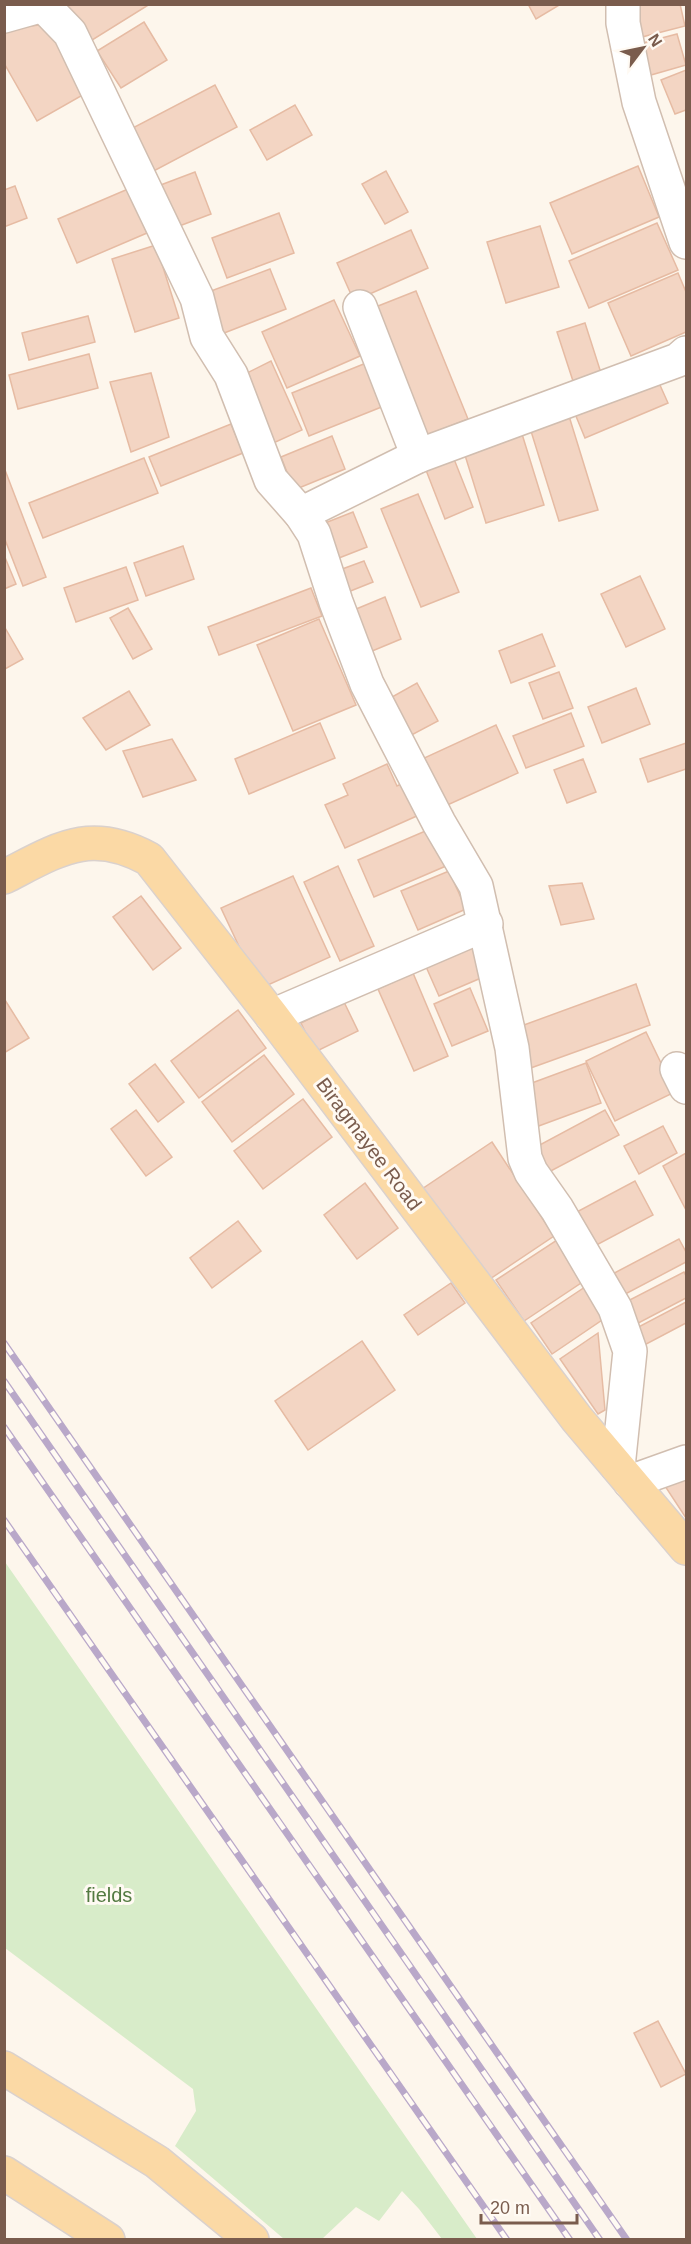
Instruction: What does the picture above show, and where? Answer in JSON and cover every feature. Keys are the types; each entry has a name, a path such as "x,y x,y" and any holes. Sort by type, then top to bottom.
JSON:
{"main road":[{"name":"Biragmayee Road","path":"4,877 52,852 80,844 112,843 129,848 149,859 272,1016 578,1419 687,1548"},
{"path":"4,2068 157,2162 252,2240"},
{"path":"4,2173 108,2240"}],"street":[{"path":"4,16 43,4 70,33 197,298 207,337 231,375 271,480 301,514 314,534 336,602 367,684 439,823 476,886 512,1048 525,1158 531,1172 557,1209 615,1308 630,1351 624,1474 687,1462"},
{"path":"623,4 623,23 639,102 687,242"},
{"path":"360,307 418,456"},
{"path":"301,514 418,456 678,360 687,353"},
{"path":"272,1016 486,924"}],"green space":[{"name":"fields","path":"5,1562 477,2239 442,2239 402,2191 379,2221 356,2207 322,2239 284,2239 175,2146 196,2111 193,2089 5,1948"}],"building":[{"path":"66,4 150,4 89,42"},
{"path":"528,4 561,4 536,19"},
{"path":"628,4 680,4 685,26 638,38"},
{"path":"144,22 167,60 121,88 97,51"},
{"path":"46,24 88,92 37,121 4,63 4,33 17,28"},
{"path":"677,34 686,65 644,77 635,45"},
{"path":"686,70 686,110 675,114 661,80"},
{"path":"215,85 237,127 148,174 125,132"},
{"path":"295,105 312,135 267,160 250,130"},
{"path":"638,166 659,217 572,254 550,203"},
{"path":"386,171 408,212 385,224 362,184"},
{"path":"195,172 211,214 174,228 158,186"},
{"path":"15,186 27,218 4,227 4,190"},
{"path":"128,189 147,233 77,263 58,219"},
{"path":"279,213 294,253 227,278 212,238"},
{"path":"657,223 678,270 589,308 569,261"},
{"path":"540,226 559,287 506,303 487,242"},
{"path":"411,230 428,268 354,301 337,263"},
{"path":"156,245 179,318 135,332 112,259"},
{"path":"270,269 286,309 219,335 203,294"},
{"path":"678,273 686,292 686,332 631,356 608,303"},
{"path":"416,291 468,419 420,438 368,310"},
{"path":"334,300 360,356 287,388 262,332"},
{"path":"88,316 95,342 29,360 22,333"},
{"path":"585,323 601,373 573,381 557,332"},
{"path":"89,354 98,388 18,409 9,375"},
{"path":"271,361 302,430 269,445 239,377"},
{"path":"371,361 389,404 309,436 292,393"},
{"path":"151,373 169,437 131,452 110,382"},
{"path":"655,374 668,403 585,438 573,409"},
{"path":"569,416 598,510 559,521 530,428"},
{"path":"231,424 243,453 161,486 149,457"},
{"path":"522,434 544,505 486,523 464,452"},
{"path":"332,436 345,469 294,490 281,457"},
{"path":"452,454 473,507 445,519 424,465"},
{"path":"144,458 158,493 43,538 29,503"},
{"path":"5,470 46,577 23,586 4,537"},
{"path":"418,494 459,592 421,607 381,509"},
{"path":"353,512 367,547 339,558 325,523"},
{"path":"183,546 194,579 146,596 134,563"},
{"path":"4,555 16,584 4,589"},
{"path":"364,561 373,582 343,594 334,572"},
{"path":"126,567 138,600 76,622 64,588"},
{"path":"640,576 665,629 626,647 601,594"},
{"path":"311,588 322,616 219,655 208,627"},
{"path":"385,597 401,639 365,654 349,612"},
{"path":"128,608 152,649 133,659 110,618"},
{"path":"319,619 356,705 293,731 257,645"},
{"path":"4,626 23,659 5,669 4,669"},
{"path":"542,634 555,666 511,683 499,651"},
{"path":"559,672 573,708 543,719 529,683"},
{"path":"417,683 438,721 404,739 383,702"},
{"path":"636,688 650,724 602,743 588,707"},
{"path":"129,691 150,725 106,750 83,718"},
{"path":"571,713 584,746 526,768 513,736"},
{"path":"320,723 335,758 249,794 235,759"},
{"path":"496,725 518,773 443,807 422,759"},
{"path":"172,739 196,780 143,797 123,751"},
{"path":"686,743 686,769 648,782 640,759"},
{"path":"583,759 596,792 567,803 554,770"},
{"path":"387,764 397,786 405,782 419,815 345,848 325,805 348,795 343,784"},
{"path":"430,829 446,866 374,897 358,860"},
{"path":"338,866 374,946 340,961 304,882"},
{"path":"449,871 466,909 418,930 401,891"},
{"path":"293,876 330,957 259,989 221,908"},
{"path":"582,883 594,919 561,925 549,886"},
{"path":"141,896 181,948 153,970 113,917"},
{"path":"472,939 488,975 439,996 423,960"},
{"path":"413,973 448,1056 414,1071 378,989"},
{"path":"636,984 650,1025 528,1069 513,1029"},
{"path":"470,988 488,1031 452,1046 434,1004"},
{"path":"4,1001 29,1038 4,1053"},
{"path":"344,1002 358,1031 315,1052 301,1023"},
{"path":"238,1010 266,1048 199,1098 171,1061"},
{"path":"646,1032 675,1092 615,1121 586,1061"},
{"path":"264,1055 294,1094 232,1142 202,1102"},
{"path":"586,1063 601,1103 536,1127 521,1087"},
{"path":"155,1064 184,1102 158,1122 129,1084"},
{"path":"303,1099 332,1137 263,1189 234,1151"},
{"path":"136,1110 172,1157 146,1176 111,1129"},
{"path":"605,1110 619,1135 547,1173 534,1148"},
{"path":"663,1126 677,1153 639,1174 624,1146"},
{"path":"492,1142 554,1236 484,1283 422,1189"},
{"path":"686,1153 686,1210 663,1166"},
{"path":"635,1181 653,1215 589,1249 571,1215"},
{"path":"365,1183 398,1228 357,1259 324,1215"},
{"path":"238,1221 261,1251 212,1288 190,1258"},
{"path":"679,1239 686,1252 686,1262 614,1300 603,1279"},
{"path":"557,1240 584,1281 524,1321 496,1280"},
{"path":"684,1272 686,1298 627,1329 616,1307"},
{"path":"451,1283 465,1303 418,1335 404,1315"},
{"path":"585,1287 605,1318 552,1354 531,1323"},
{"path":"686,1302 686,1323 635,1350 627,1333"},
{"path":"598,1333 605,1410 598,1414 560,1359"},
{"path":"362,1341 395,1390 308,1450 275,1401"},
{"path":"686,1472 686,1518 661,1480"},
{"path":"658,2021 686,2074 661,2087 634,2033"}],"railway":[{"path":"4,1343 627,2240"},
{"path":"4,1381 600,2240"},
{"path":"4,1427 570,2240"},
{"path":"4,1520 507,2240"}]}
